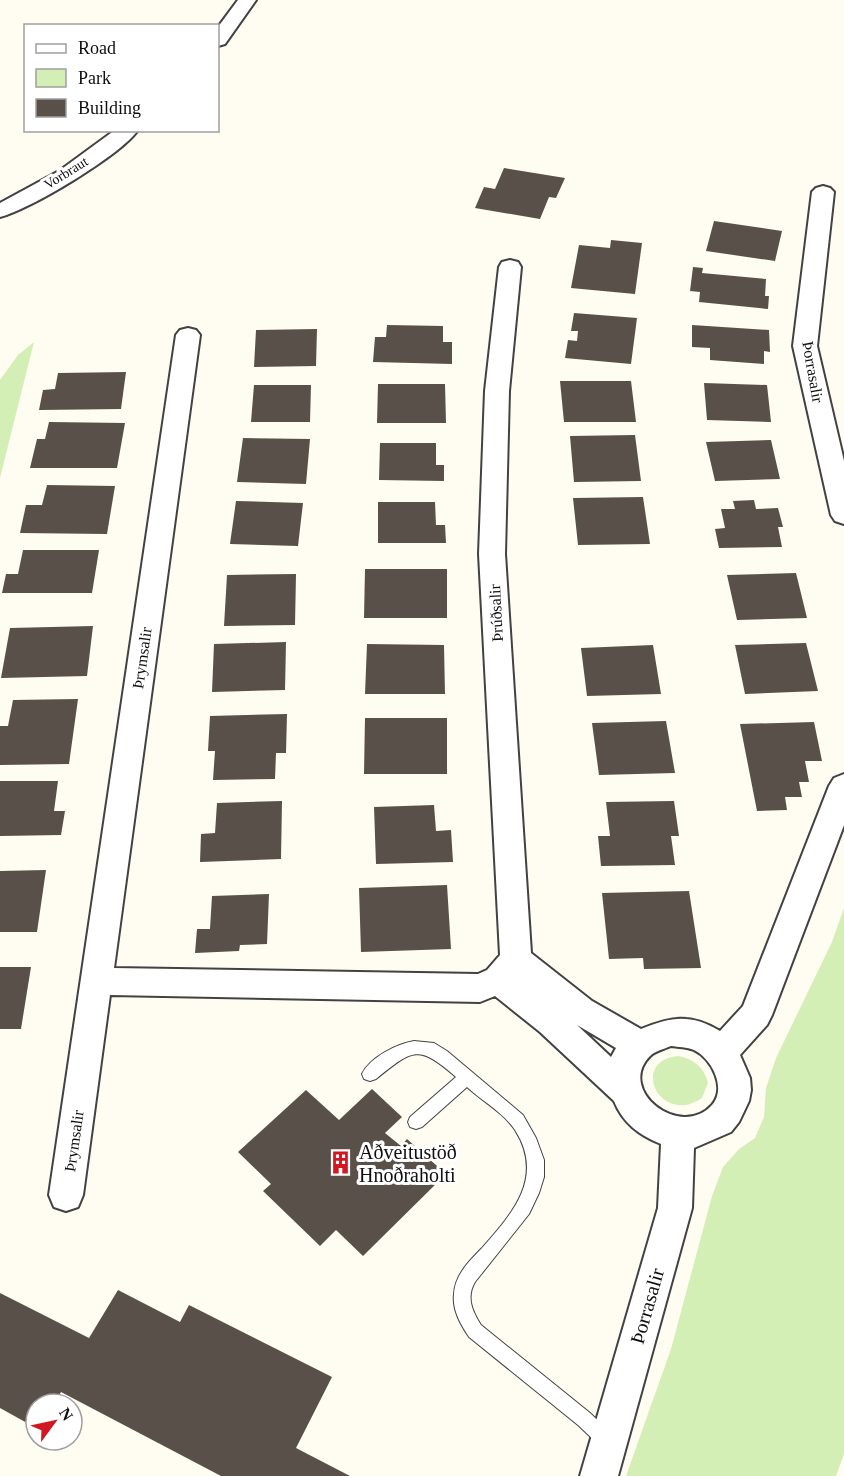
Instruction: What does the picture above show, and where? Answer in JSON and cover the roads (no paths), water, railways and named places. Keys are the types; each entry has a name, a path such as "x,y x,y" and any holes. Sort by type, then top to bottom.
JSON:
{"street":[{"path":"219,39 247,0"},
{"name":"Vorbraut","path":"0,211 39,190 109,146 126,132"},
{"name":"Þorrasalir","path":"823,192 805,346 844,515"},
{"name":"Þrúðsalir","path":"507,969 492,554 497,391 510,267"},
{"name":"Þrymsalir","path":"66,1194 188,335"},
{"path":"721,1053 756,1015 844,786"},
{"path":"97,981 480,988 507,969"},
{"path":"507,969 638,1044"},
{"path":"507,969 551,1022 624,1090"},
{"path":"670,1032 689,1034 706,1041 721,1053 731,1068 735,1084 733,1101 725,1116 712,1126 696,1132 678,1133 660,1129 644,1120 632,1106 624,1090 622,1073 626,1062 638,1044 653,1035 670,1032"},
{"name":"Þorrasalir","path":"604,1460 675,1208 678,1133"}],"lane":[{"path":"370,1074 403,1050 422,1047 434,1050 519,1122 530,1141 535,1162 534,1184 529,1202 518,1219 472,1272 464,1286 462,1301 465,1317 475,1331 585,1419 604,1460"},
{"path":"416,1122 467,1077"}],"place":[{"name":"Aðveitustöð Hnoðraholti","path":"341,1163"}]}
